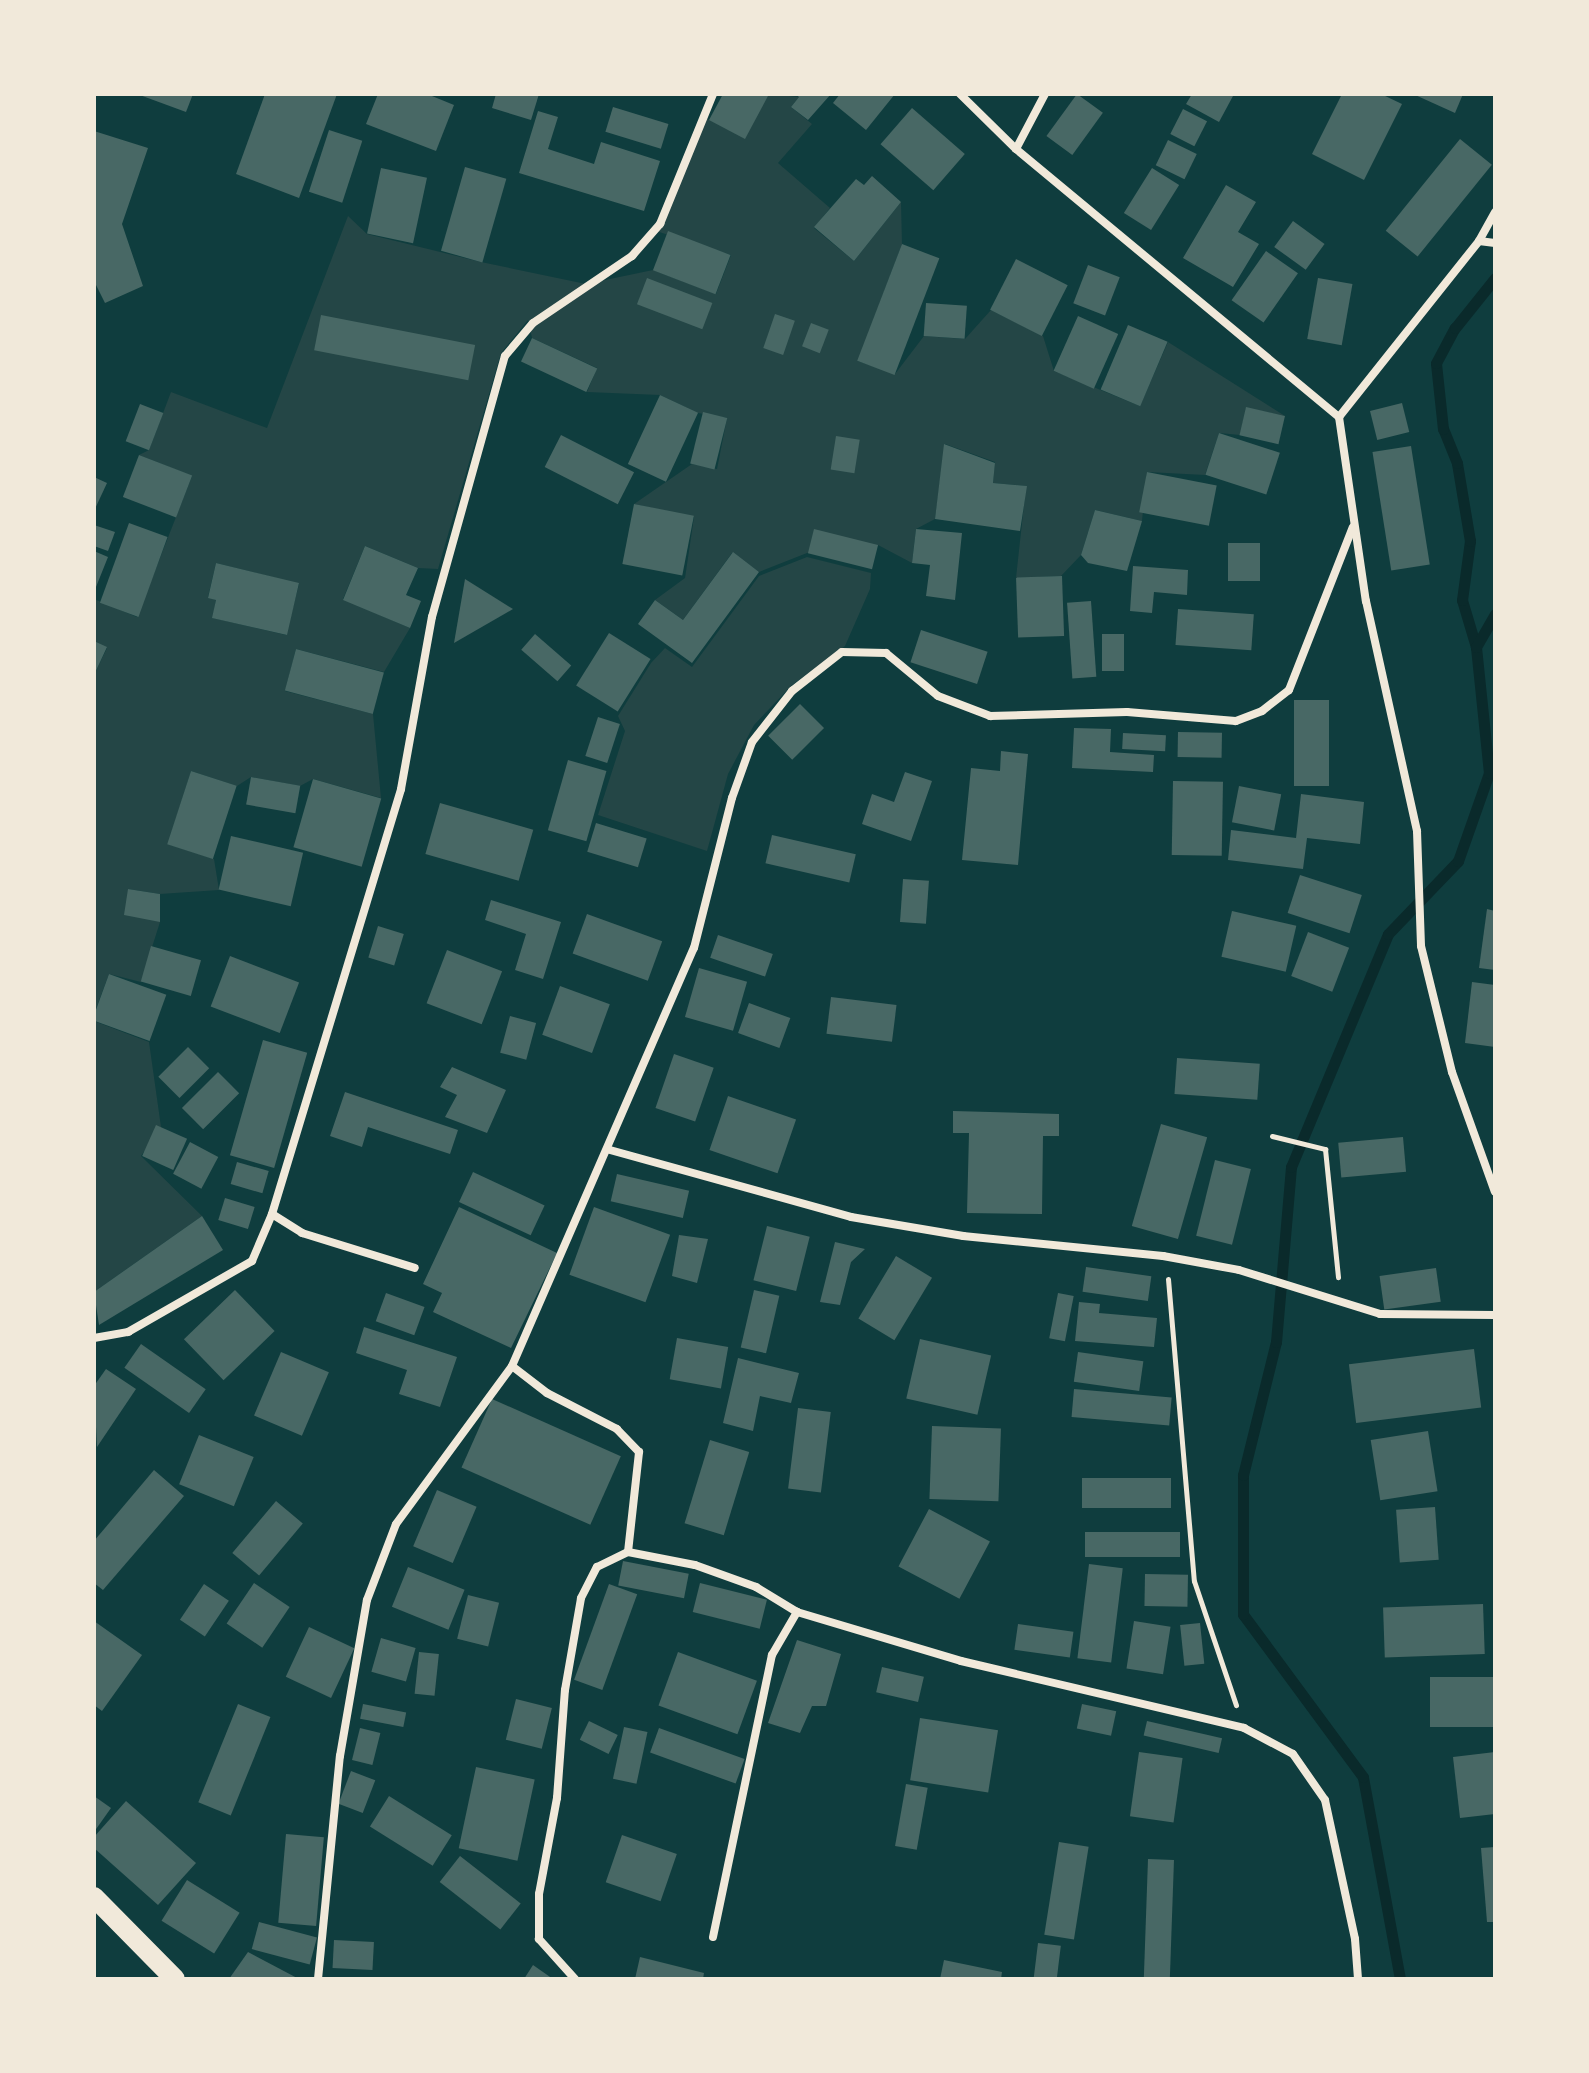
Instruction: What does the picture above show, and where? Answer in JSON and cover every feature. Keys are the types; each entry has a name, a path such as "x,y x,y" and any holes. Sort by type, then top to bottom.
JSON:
{"main road":[{"path":"94,1897 175,1979"}],"street":[{"path":"94,1338 128,1332 252,1261 272,1214 401,789 432,617 505,356 533,323 632,256 660,224 713,94"},
{"path":"960,94 1016,149 1339,417 1353,527 1387,711 1417,831 1421,946 1452,1072 1495,1192"},
{"path":"1016,149 1045,94"},
{"path":"1339,417 1479,241 1495,212"},
{"path":"1479,241 1495,243"},
{"path":"318,1979 340,1756 367,1600 396,1524 512,1366 610,1150 694,948 732,798 752,742 792,691 842,652 886,653 938,696 990,716 1127,712 1236,721 1262,711 1289,690 1353,527"},
{"path":"610,1150 851,1217 963,1236 1163,1256 1239,1270 1324,1297 1348,1308 1380,1314 1495,1315"},
{"path":"272,1214 302,1233 415,1268"},
{"path":"512,1366 547,1393 617,1429 639,1452 628,1552"},
{"path":"575,1979 539,1939 539,1894 557,1798 565,1690 581,1598 597,1567 628,1552 695,1565 756,1587 797,1612 961,1661 1244,1728 1293,1754 1325,1800 1355,1939 1358,1979"},
{"path":"713,1937 772,1655 797,1612"}],"path":[{"path":"1272,1136 1325,1149 1335,1265 1348,1308"},
{"path":"1163,1256 1172,1293 1194,1581 1244,1728"}],"shaded area":[{"path":"769,94 799,97 791,107 812,124 778,163 830,208 814,228 854,261 901,202 902,244 858,361 895,374 924,336 965,339 991,310 1043,336 1054,371 1140,406 1168,342 1285,416 1246,408 1240,435 1219,433 1205,475 1147,472 1142,521 1095,510 1081,555 1061,576 1016,578 1026,486 993,483 995,462 945,444 935,519 916,529 912,563 878,545 807,553 759,572 732,553 683,620 655,600 685,578 694,517 634,504 692,464 717,469 727,418 698,413 660,395 587,392 597,368 532,338 528,320 501,353 438,569 418,568 365,546 343,599 410,628 384,672 296,649 285,691 373,714 381,798 313,779 300,786 251,777 237,786 191,771 168,844 214,859 219,890 160,894 128,889 160,922 141,982 109,974 94,1014 94,675 107,648 94,641 94,599 137,617 192,476 139,455 149,450 171,392 267,428 348,216 367,234 481,262 586,284 653,270 716,294 731,255 653,230 702,114 709,120","holes":["216,563 299,584 286,635 213,618 216,600 208,597"]},
{"path":"807,557 871,573 870,589 845,646 792,685 754,725 728,774 707,851 598,815 625,731 618,716 651,663 665,648 692,667 759,576"},
{"path":"94,1021 149,1042 161,1127 141,1156 202,1216 94,1292"}],"building":[{"path":"137,94 193,94 186,112"},
{"path":"265,94 337,94 299,198 236,174"},
{"path":"378,94 427,94 454,105 436,151 366,124"},
{"path":"496,94 539,94 531,120 492,108"},
{"path":"723,94 769,94 745,139 709,120"},
{"path":"795,94 831,94 808,120 791,107 799,97"},
{"path":"840,94 895,94 866,130 833,103"},
{"path":"1077,94 1103,113 1072,155 1046,136"},
{"path":"1192,94 1233,96 1219,122 1186,104"},
{"path":"1342,94 1381,94 1402,104 1364,180 1312,154"},
{"path":"1413,94 1463,94 1455,113"},
{"path":"613,107 668,124 661,149 605,132"},
{"path":"912,108 965,154 933,190 881,144"},
{"path":"1183,109 1207,121 1194,146 1170,134"},
{"path":"538,111 558,117 548,149 594,164 601,142 660,161 644,211 519,173"},
{"path":"329,130 362,141 342,203 309,192"},
{"path":"94,131 148,148 122,224 143,286 105,303 94,281"},
{"path":"1460,139 1492,165 1418,257 1386,231"},
{"path":"1168,140 1197,154 1184,179 1156,165"},
{"path":"465,167 506,179 482,262 441,251"},
{"path":"381,168 427,178 413,243 367,234"},
{"path":"1152,168 1179,185 1151,230 1124,213"},
{"path":"872,176 901,202 854,261 814,227 856,179 864,185"},
{"path":"1226,185 1256,202 1238,232 1259,244 1233,287 1183,258"},
{"path":"1293,221 1325,244 1306,270 1274,247"},
{"path":"668,231 731,255 715,294 653,270"},
{"path":"902,244 939,258 895,375 857,361"},
{"path":"1266,251 1298,273 1264,323 1232,300"},
{"path":"1016,259 1068,285 1042,336 990,310"},
{"path":"1088,265 1120,277 1105,315 1073,303"},
{"path":"647,278 712,303 702,329 637,304"},
{"path":"1318,278 1352,284 1342,345 1307,339"},
{"path":"926,303 967,306 965,339 924,336"},
{"path":"775,314 795,321 783,355 763,348"},
{"path":"321,315 475,345 468,380 314,350"},
{"path":"1078,316 1118,334 1094,389 1054,371"},
{"path":"811,323 829,330 820,353 802,346"},
{"path":"1128,325 1168,342 1140,406 1101,389"},
{"path":"532,338 597,368 586,392 521,362"},
{"path":"660,395 698,413 666,482 628,464"},
{"path":"1402,403 1409,432 1377,440 1370,411"},
{"path":"140,404 163,413 149,450 126,441"},
{"path":"1246,407 1285,416 1278,444 1239,435"},
{"path":"703,412 727,418 714,469 690,463"},
{"path":"1219,433 1280,453 1266,495 1205,475"},
{"path":"561,435 634,472 618,504 545,467"},
{"path":"836,436 860,440 854,473 831,470"},
{"path":"944,444 995,463 993,483 1027,486 1020,531 935,519"},
{"path":"1411,446 1430,565 1391,571 1372,452"},
{"path":"139,455 192,475 176,517 123,497"},
{"path":"1147,472 1217,486 1209,526 1139,512"},
{"path":"94,477 107,483 94,511"},
{"path":"634,504 694,516 682,576 622,564"},
{"path":"1095,510 1142,521 1127,571 1088,563 1081,555"},
{"path":"129,523 168,537 138,617 100,603"},
{"path":"94,525 115,532 108,551 94,546"},
{"path":"814,529 878,545 872,569 808,553"},
{"path":"916,529 962,533 955,600 926,596 930,565 912,563"},
{"path":"1228,543 1260,543 1260,581 1228,581"},
{"path":"365,546 418,568 406,595 421,601 410,628 343,600"},
{"path":"94,551 108,557 94,592"},
{"path":"733,552 759,572 692,663 638,624 655,600 683,620"},
{"path":"216,563 299,583 287,635 212,618 216,600 208,598"},
{"path":"1133,566 1188,570 1187,595 1154,592 1152,613 1130,611"},
{"path":"1062,576 1064,636 1018,638 1016,578"},
{"path":"465,579 513,609 454,643"},
{"path":"1091,601 1096,677 1072,678 1067,603"},
{"path":"1178,609 1254,614 1251,650 1175,645"},
{"path":"921,630 988,652 977,684 910,662"},
{"path":"609,633 651,659 618,712 576,686"},
{"path":"535,634 571,665 557,681 521,650"},
{"path":"1102,634 1124,634 1124,671 1102,671"},
{"path":"94,641 107,647 94,675"},
{"path":"296,649 384,673 373,714 285,691"},
{"path":"1294,700 1329,700 1329,786 1294,786"},
{"path":"800,704 824,728 792,760 768,736"},
{"path":"598,717 620,724 607,763 585,756"},
{"path":"1074,728 1111,729 1110,752 1154,755 1153,772 1072,768"},
{"path":"1178,732 1222,733 1222,758 1178,757"},
{"path":"1123,733 1166,735 1165,751 1122,749"},
{"path":"1001,751 1028,754 1018,865 962,860 971,768 1000,771"},
{"path":"568,760 606,771 586,841 548,830"},
{"path":"191,771 237,786 213,859 167,844"},
{"path":"905,772 932,781 911,841 862,824 872,794 894,802"},
{"path":"251,777 300,786 295,813 246,805"},
{"path":"313,779 381,799 362,867 293,847"},
{"path":"1173,781 1223,782 1222,856 1172,855"},
{"path":"1239,786 1281,794 1274,831 1232,822"},
{"path":"1301,794 1364,802 1360,844 1307,838 1303,869 1228,860 1231,830 1296,838"},
{"path":"440,803 533,830 519,881 425,854"},
{"path":"596,823 647,838 638,867 587,852"},
{"path":"772,835 856,854 849,883 765,863"},
{"path":"231,836 303,853 291,906 219,890"},
{"path":"1300,875 1362,895 1349,933 1288,913"},
{"path":"903,879 929,881 926,924 900,922"},
{"path":"128,889 160,894 160,922 124,915"},
{"path":"491,900 561,922 543,979 515,970 526,934 485,920"},
{"path":"1487,909 1495,911 1495,970 1479,968"},
{"path":"1232,911 1296,926 1286,972 1221,957"},
{"path":"587,914 662,941 648,981 573,953"},
{"path":"378,926 404,934 394,965 368,958"},
{"path":"1308,932 1349,948 1332,992 1291,976"},
{"path":"718,935 773,954 765,977 710,958"},
{"path":"151,946 201,960 191,996 141,982"},
{"path":"447,950 502,971 482,1024 427,1003"},
{"path":"230,956 299,983 280,1033 211,1006"},
{"path":"699,968 747,982 733,1031 685,1017"},
{"path":"109,974 166,995 150,1041 94,1021"},
{"path":"1472,982 1495,985 1495,1047 1465,1043"},
{"path":"560,986 610,1004 592,1053 542,1035"},
{"path":"831,997 897,1005 892,1042 826,1034"},
{"path":"749,1003 790,1018 779,1048 738,1033"},
{"path":"510,1016 536,1023 526,1060 500,1053"},
{"path":"263,1040 307,1053 274,1168 230,1155"},
{"path":"188,1047 209,1068 180,1098 158,1077"},
{"path":"674,1054 714,1068 695,1122 655,1108"},
{"path":"1177,1058 1260,1064 1257,1100 1174,1094"},
{"path":"452,1067 506,1090 487,1133 445,1117 457,1095 440,1087"},
{"path":"218,1072 239,1093 203,1129 182,1108"},
{"path":"345,1092 458,1130 450,1154 368,1127 362,1147 330,1136"},
{"path":"728,1096 796,1119 778,1173 709,1150"},
{"path":"953,1111 1059,1114 1059,1136 1043,1136 1042,1214 967,1213 969,1133 953,1133"},
{"path":"1161,1124 1207,1137 1178,1239 1132,1226"},
{"path":"156,1125 187,1139 173,1170 142,1156"},
{"path":"1403,1137 1406,1172 1341,1178 1338,1143"},
{"path":"190,1142 218,1157 201,1189 173,1174"},
{"path":"1215,1160 1251,1169 1232,1245 1196,1236"},
{"path":"237,1162 269,1171 262,1193 231,1184"},
{"path":"473,1172 545,1205 531,1235 459,1202"},
{"path":"617,1174 689,1191 683,1218 611,1201"},
{"path":"225,1198 255,1207 248,1229 218,1220"},
{"path":"459,1207 557,1253 511,1348 433,1312 442,1293 423,1284"},
{"path":"594,1207 670,1235 645,1302 569,1275"},
{"path":"202,1216 223,1250 99,1325 94,1292"},
{"path":"767,1226 810,1237 796,1291 753,1280"},
{"path":"679,1235 708,1239 697,1283 672,1276"},
{"path":"835,1242 865,1249 851,1262 840,1305 820,1302"},
{"path":"896,1256 932,1278 894,1340 858,1319"},
{"path":"1086,1267 1151,1276 1148,1301 1083,1292"},
{"path":"1436,1268 1441,1302 1384,1310 1380,1276"},
{"path":"235,1290 275,1331 224,1380 184,1339"},
{"path":"754,1290 779,1296 766,1353 741,1347"},
{"path":"386,1293 425,1307 414,1335 376,1321"},
{"path":"1058,1293 1074,1296 1065,1341 1049,1338"},
{"path":"1079,1302 1100,1304 1099,1313 1157,1318 1154,1347 1075,1341"},
{"path":"364,1327 457,1357 440,1407 399,1394 407,1370 356,1353"},
{"path":"677,1338 728,1347 721,1388 670,1379"},
{"path":"920,1339 991,1355 977,1415 906,1398"},
{"path":"141,1344 206,1389 189,1413 124,1368"},
{"path":"1474,1349 1481,1408 1356,1423 1349,1364"},
{"path":"281,1352 329,1372 302,1436 254,1416"},
{"path":"1078,1352 1143,1361 1139,1391 1074,1382"},
{"path":"738,1358 799,1373 791,1403 760,1396 753,1431 723,1423"},
{"path":"106,1369 136,1389 97,1447 94,1386"},
{"path":"1074,1389 1172,1398 1169,1425 1072,1417"},
{"path":"492,1399 621,1456 590,1525 461,1468"},
{"path":"798,1408 831,1412 821,1492 788,1488"},
{"path":"932,1426 1001,1428 998,1501 929,1499"},
{"path":"1428,1431 1438,1491 1380,1500 1371,1440"},
{"path":"199,1435 254,1457 234,1506 179,1484"},
{"path":"710,1440 749,1452 724,1535 685,1523"},
{"path":"154,1470 184,1496 103,1590 94,1583 94,1541"},
{"path":"1082,1478 1171,1478 1171,1508 1082,1508"},
{"path":"437,1490 477,1507 453,1563 413,1546"},
{"path":"276,1501 303,1523 259,1576 232,1553"},
{"path":"1435,1507 1439,1560 1400,1563 1396,1510"},
{"path":"929,1509 990,1541 959,1599 898,1566"},
{"path":"1085,1532 1180,1532 1180,1557 1085,1557"},
{"path":"623,1561 689,1574 684,1598 618,1586"},
{"path":"1089,1564 1123,1568 1111,1662 1077,1658"},
{"path":"408,1567 465,1590 448,1630 392,1607"},
{"path":"1145,1574 1188,1575 1187,1607 1144,1606"},
{"path":"254,1583 290,1607 262,1648 227,1624"},
{"path":"700,1583 767,1600 760,1629 693,1612"},
{"path":"204,1584 229,1601 205,1636 180,1620"},
{"path":"609,1584 637,1594 602,1690 574,1680"},
{"path":"468,1595 499,1603 488,1646 457,1639"},
{"path":"1483,1604 1485,1654 1385,1657 1383,1607"},
{"path":"94,1621 142,1655 102,1711 94,1705"},
{"path":"1134,1621 1171,1627 1163,1674 1126,1668"},
{"path":"1200,1623 1204,1664 1184,1666 1180,1625"},
{"path":"1018,1624 1073,1632 1070,1658 1014,1650"},
{"path":"309,1627 354,1648 331,1698 286,1677"},
{"path":"381,1638 416,1648 406,1682 371,1672"},
{"path":"797,1640 841,1654 826,1706 812,1706 800,1733 768,1723"},
{"path":"419,1652 439,1654 435,1696 415,1694"},
{"path":"678,1652 757,1681 737,1734 659,1706"},
{"path":"882,1667 924,1677 918,1702 876,1692"},
{"path":"1430,1677 1495,1677 1495,1727 1430,1727"},
{"path":"516,1699 552,1708 542,1749 506,1740"},
{"path":"238,1704 270,1717 231,1815 198,1802"},
{"path":"363,1704 406,1712 403,1727 360,1719"},
{"path":"1082,1704 1116,1711 1111,1736 1077,1728"},
{"path":"920,1718 998,1730 988,1793 910,1780"},
{"path":"589,1721 618,1735 609,1754 580,1740"},
{"path":"1147,1721 1222,1738 1219,1753 1144,1736"},
{"path":"624,1727 647,1732 636,1784 613,1779"},
{"path":"360,1728 380,1733 372,1765 352,1760"},
{"path":"659,1728 745,1759 736,1784 650,1752"},
{"path":"1139,1752 1183,1758 1174,1822 1130,1816"},
{"path":"1495,1752 1495,1814 1460,1818 1453,1757"},
{"path":"476,1767 535,1779 517,1861 459,1848"},
{"path":"351,1771 375,1780 363,1813 338,1804"},
{"path":"906,1784 928,1788 917,1850 895,1846"},
{"path":"94,1796 111,1808 94,1832"},
{"path":"389,1796 452,1835 433,1866 370,1827"},
{"path":"126,1801 196,1863 158,1905 94,1848 94,1837"},
{"path":"286,1834 324,1837 316,1926 278,1923"},
{"path":"622,1835 677,1854 661,1901 606,1882"},
{"path":"1059,1842 1089,1847 1074,1940 1044,1935"},
{"path":"1495,1847 1495,1922 1487,1922 1481,1848"},
{"path":"460,1856 521,1903 500,1929 440,1882"},
{"path":"1148,1859 1174,1860 1170,1979 1144,1979"},
{"path":"187,1880 240,1913 214,1954 162,1921"},
{"path":"259,1922 317,1938 310,1965 252,1949"},
{"path":"334,1940 374,1942 372,1970 333,1968"},
{"path":"1038,1943 1061,1946 1057,1979 1034,1979"},
{"path":"248,1952 299,1979 229,1979"},
{"path":"640,1957 704,1973 703,1979 635,1979"},
{"path":"944,1960 1002,1972 1001,1979 940,1979"},
{"path":"533,1965 553,1979 524,1979"}],"waterway":[{"path":"1476,647 1462,600 1470,541 1457,463 1443,429 1436,363 1455,328 1495,278"},
{"path":"1400,1979 1363,1777 1243,1614 1243,1475 1276,1342 1291,1167 1388,934 1458,861 1489,773 1476,647 1495,614"}]}
